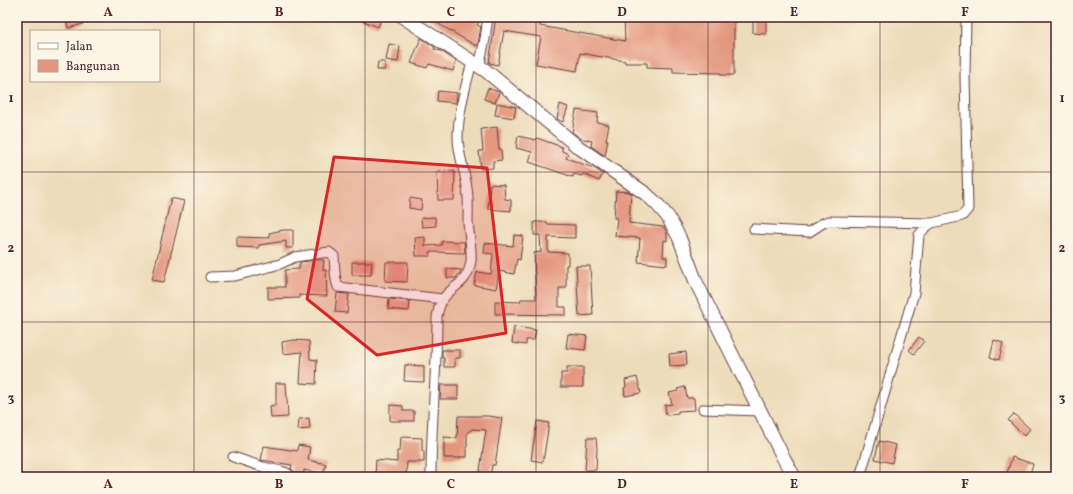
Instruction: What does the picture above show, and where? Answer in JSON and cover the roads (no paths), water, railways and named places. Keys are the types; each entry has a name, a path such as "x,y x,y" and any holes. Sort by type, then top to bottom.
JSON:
{"street":[{"path":"403,17 475,64 504,85 578,146 658,204 668,217 679,237 696,282 794,477"},
{"path":"431,477 430,448 435,394 437,317 439,307 448,293 465,279 468,274 471,251 467,188 459,151 458,136 463,99 485,39 488,17"},
{"path":"754,229 809,232 823,223 834,221 932,223 962,216 968,209 965,76 966,17"},
{"path":"860,477 914,293 919,236 926,227 932,223"},
{"path":"210,277 235,276 274,266 296,257 329,252 334,256 335,278 338,287 443,300"},
{"path":"703,409 760,411"},
{"path":"233,457 287,473 291,477"}]}
